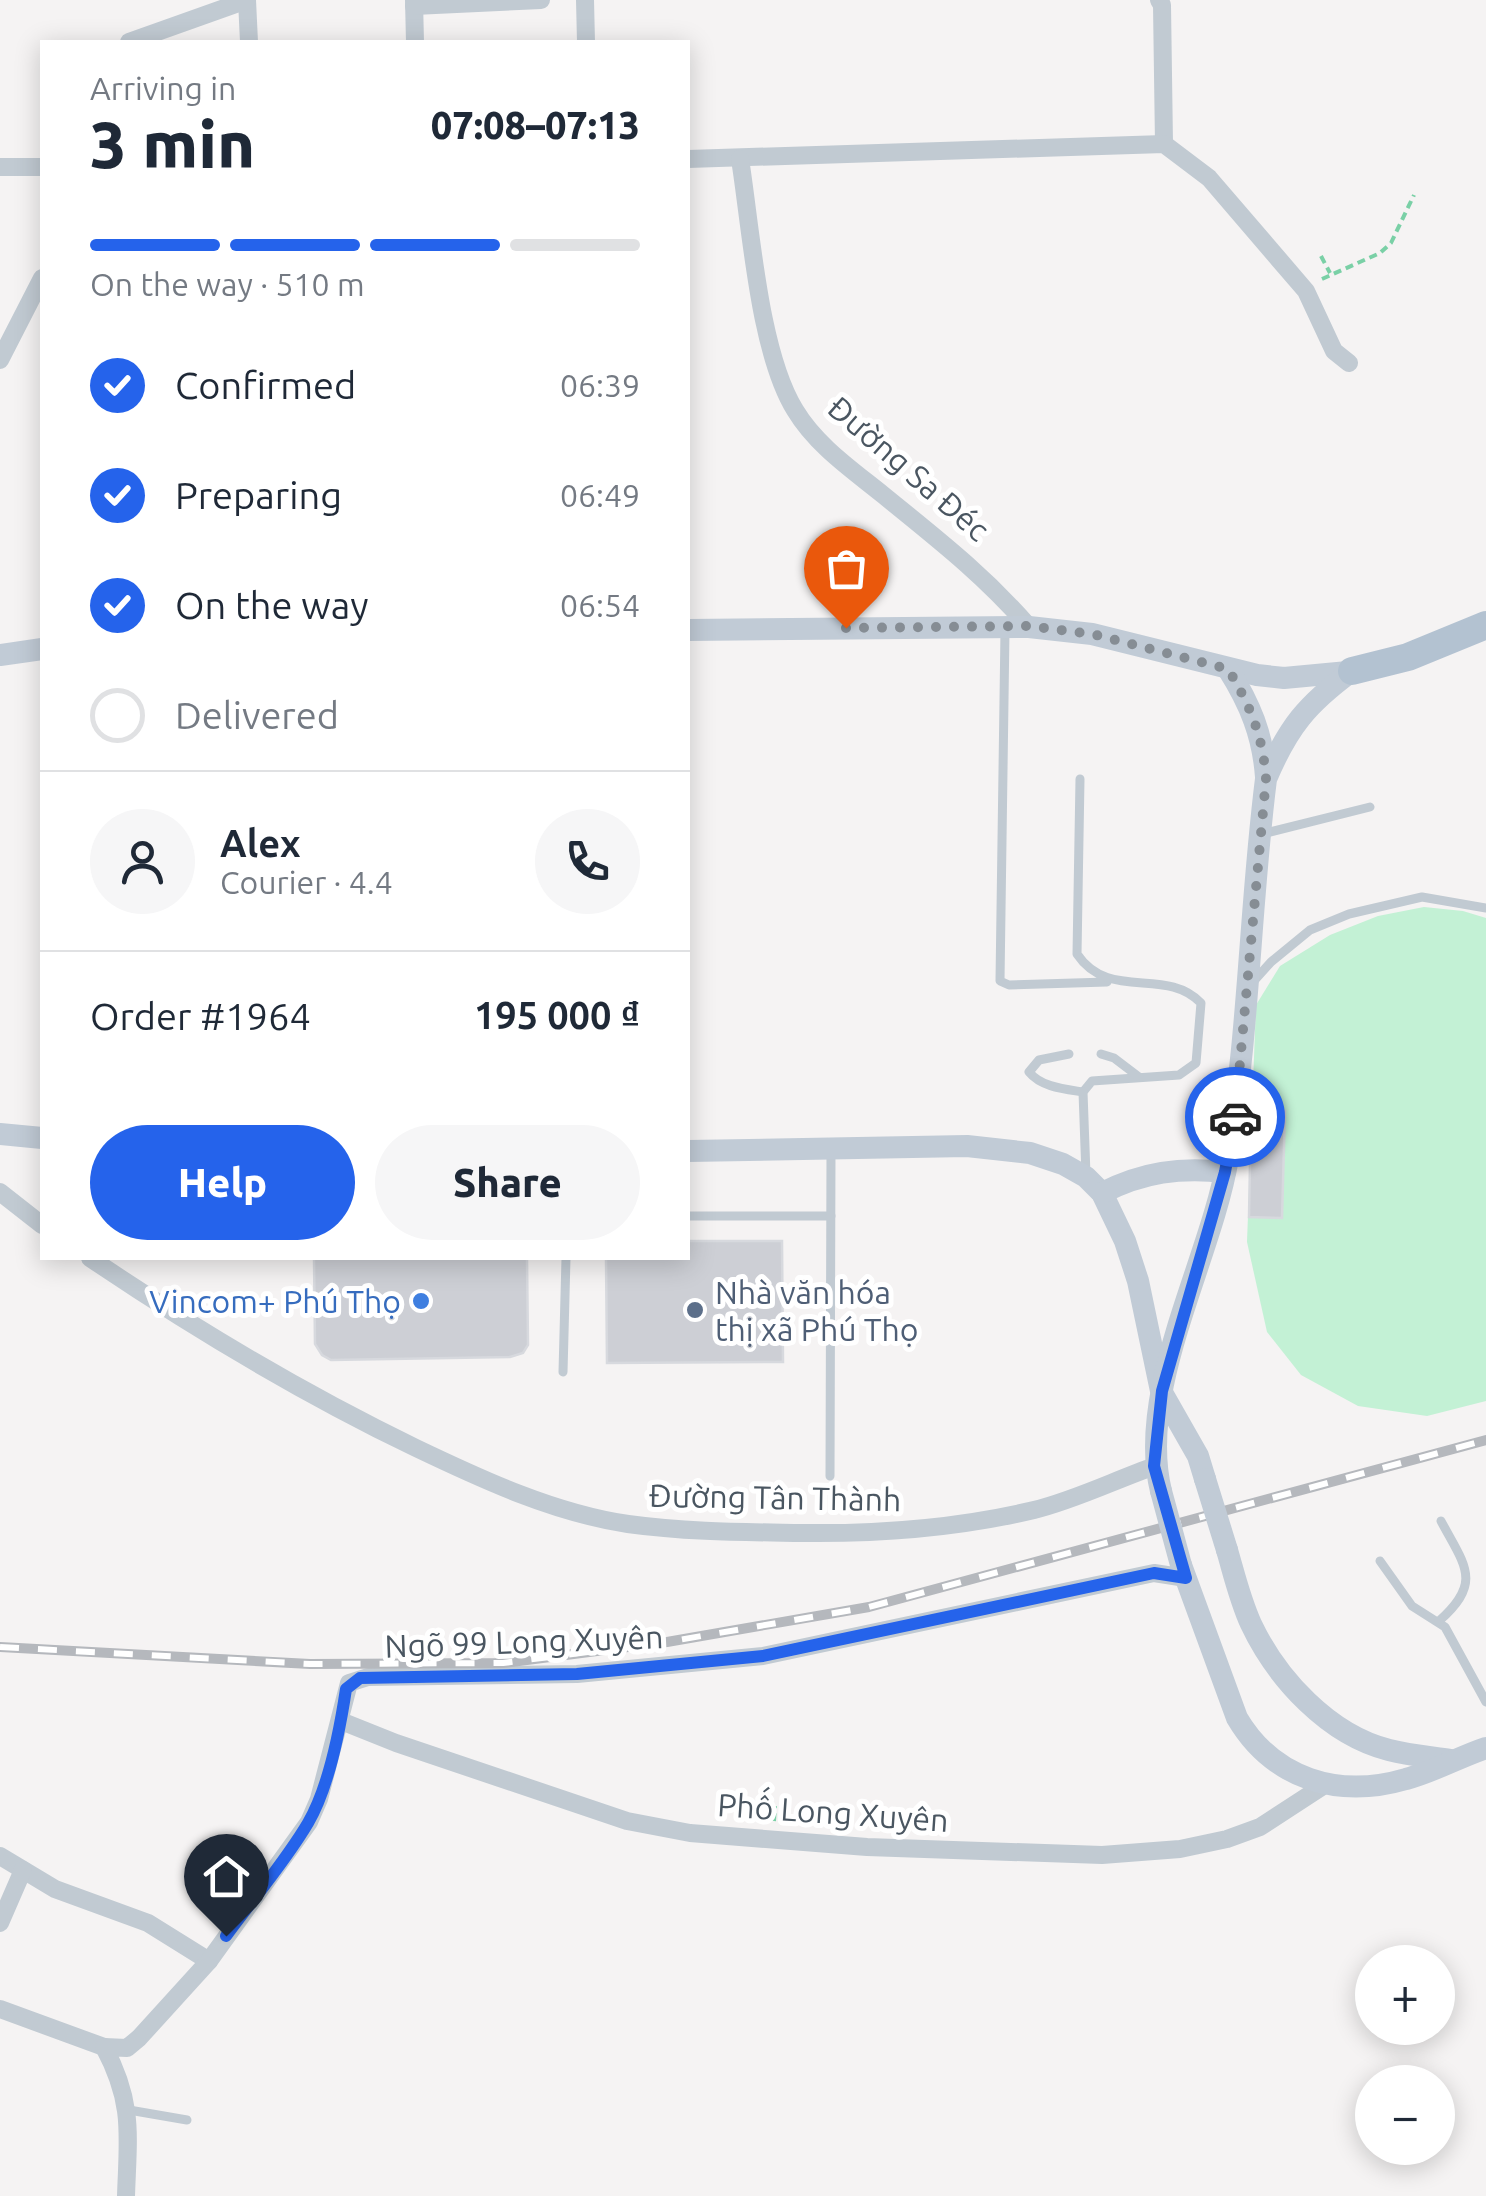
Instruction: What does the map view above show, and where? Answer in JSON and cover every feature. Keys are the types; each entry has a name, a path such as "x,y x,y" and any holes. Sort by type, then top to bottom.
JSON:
{"main road":[{"path":"690,630 1029,626 1092,634 1228,669 1284,678 1352,671 1408,657 1486,624"},
{"path":"0,655 40,649"},
{"path":"1228,669 1254,712 1266,779 1236,1113 1225,1172 1162,1391 1154,1466 1183,1572 1222,1683 1250,1740 1276,1763 1323,1786 1342,1788 1406,1779 1486,1748"},
{"path":"1266,779 1300,714 1352,671"},
{"path":"0,1134 40,1138"},
{"path":"690,1151 967,1146 1030,1153 1063,1164 1094,1185 1124,1241 1138,1282 1162,1391 1198,1456 1251,1624 1298,1692 1328,1722 1388,1750 1450,1760"},
{"path":"1094,1185 1149,1173 1195,1169 1225,1172"}],"street":[{"path":"135,40 247,0 249,40"},
{"path":"414,40 414,3 541,0"},
{"path":"585,0 586,40"},
{"path":"1160,0 1164,144"},
{"path":"690,159 1164,144 1209,178 1306,291 1334,352 1349,363"},
{"name":"Đường Sa Đéc","path":"740,158 768,339 795,410 823,446 992,583 1029,626"},
{"path":"0,168 40,167"},
{"path":"0,360 40,282"},
{"path":"0,1192 40,1223"},
{"name":"Đường Tân Thành","path":"93,1260 186,1323 338,1410 478,1478 547,1503 626,1523 718,1532 865,1534 918,1529 1035,1510 1154,1466"},
{"name":"Ngõ 99 Long Xuyên","path":"104,2047 126,2048 134,2044 209,1961 308,1822 319,1799 342,1721 346,1689 360,1678 577,1674 763,1656 1154,1573 1183,1572"},
{"name":"Phố Long Xuyên","path":"342,1721 396,1744 628,1822 690,1833 867,1847 1102,1856 1180,1849 1227,1839 1260,1826 1323,1786"},
{"path":"0,1856 55,1888 148,1923 209,1961"},
{"path":"0,1923 22,1870"},
{"path":"0,2009 104,2047 116,2068 128,2110 126,2196"}],"lane":[{"path":"1004,627 1000,981 1009,985 1118,982 1189,991 1200,1003 1196,1063 1179,1075 1092,1080 1082,1092 1094,1185"},
{"path":"1080,779 1077,954 1096,975 1118,982"},
{"path":"1259,834 1370,807"},
{"path":"1247,989 1271,962 1310,930 1349,914 1422,897 1486,908"},
{"path":"1070,1054 1039,1060 1032,1065 1031,1077 1082,1092"},
{"path":"1102,1054 1114,1058 1139,1078"},
{"path":"830,1476 831,1149"},
{"path":"690,1216 831,1216"},
{"path":"563,1372 566,1260"},
{"path":"1438,1621 1460,1602 1466,1588 1465,1566 1441,1521"},
{"path":"1380,1561 1405,1599 1445,1627 1486,1702"},
{"path":"128,2110 186,2120"}],"path":[{"path":"1306,291 1330,274 1380,252 1391,242 1414,195"},
{"path":"1320,256 1330,274"}],"green space":[{"path":"1424,907 1486,918 1486,1401 1427,1416 1358,1406 1301,1375 1267,1332 1247,1242 1256,1005 1280,966 1330,935 1378,916"}],"building":[{"path":"1251,1110 1285,1111 1282,1218 1249,1217"},
{"name":"Nhà văn hóa thị xã Phú Thọ","path":"690,1241 782,1241 783,1362 607,1363 606,1260 690,1260"},
{"name":"Vincom+ Phú Thọ","path":"314,1260 527,1260 528,1345 523,1353 510,1357 331,1360 315,1344"}],"railway":[{"path":"0,1647 310,1664 503,1663 667,1642 869,1607 1486,1440"}],"way so far":[{"path":"846,628 1029,626 1092,634 1228,669 1254,712 1266,779 1235,1117"}],"place":[{"name":"Vincom+ Phú Thọ","path":"421,1301"},
{"name":"Nhà văn hóa thị xã Phú Thọ","path":"695,1310"}],"route":[{"path":"226,1936 308,1822 319,1799 342,1721 346,1689 360,1678 577,1674 763,1656 1154,1573 1186,1578 1154,1466 1162,1391 1225,1172 1235,1117"}]}
